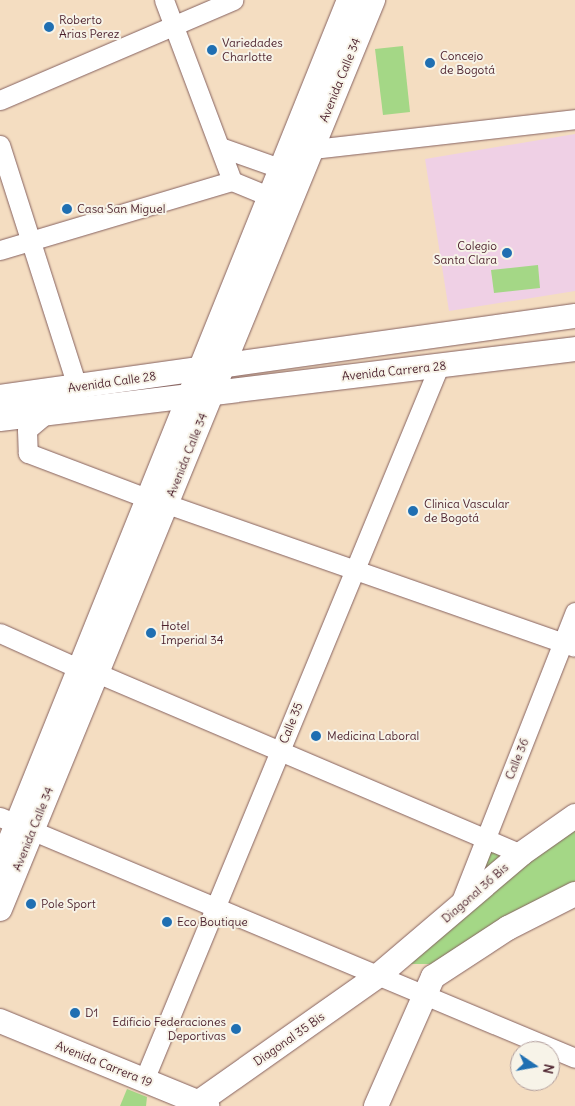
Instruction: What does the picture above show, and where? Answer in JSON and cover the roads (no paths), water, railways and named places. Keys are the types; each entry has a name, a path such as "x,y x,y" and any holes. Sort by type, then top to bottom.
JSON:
{"main road":[{"name":"Avenida Calle 34","path":"0,866 16,824 89,671 203,393 271,197 349,0"},
{"path":"349,53 365,0"},
{"name":"Avenida Calle 34","path":"213,367 313,149 349,53 373,0"},
{"path":"213,367 575,316"},
{"name":"Avenida Carrera 28","path":"203,393 575,350"},
{"name":"Avenida Calle 28","path":"0,398 213,367"},
{"name":"Avenida Calle 28","path":"0,419 203,393"},
{"name":"Diagonal 36 Bis","path":"379,975 521,854 575,816"},
{"name":"Avenida Calle 34","path":"0,909 16,824"},
{"path":"376,1106 422,994 433,977 451,963 575,894"},
{"name":"Diagonal 35 Bis","path":"200,1105 379,975"},
{"name":"Avenida Carrera 19","path":"0,1021 200,1105"}],"street":[{"path":"164,0 232,180"},
{"path":"0,100 233,0"},
{"path":"313,149 575,119"},
{"path":"0,145 77,388"},
{"path":"220,147 282,169"},
{"path":"0,250 232,180 271,197"},
{"name":"Calle 35","path":"144,1080 439,366"},
{"path":"47,413 27,430 28,452 158,501 569,645"},
{"name":"Calle 36","path":"459,907 569,645 575,612"},
{"path":"0,633 521,854"},
{"path":"16,824 575,1058"}],"place":[{"name":"Roberto Arias Perez","path":"49,27"},
{"name":"Variedades Charlotte","path":"212,50"},
{"name":"Concejo de Bogotá","path":"430,63"},
{"name":"Casa San Miguel","path":"67,209"},
{"name":"Colegio Santa Clara","path":"507,253"},
{"name":"Clinica Vascular de Bogotá","path":"413,511"},
{"name":"Hotel Imperial 34","path":"151,633"},
{"name":"Medicina Laboral","path":"316,736"},
{"name":"Pole Sport","path":"31,904"},
{"name":"Eco Boutique","path":"167,922"},
{"name":"D1","path":"75,1013"},
{"name":"Edificio Federaciones Deportivas","path":"236,1029"}]}
